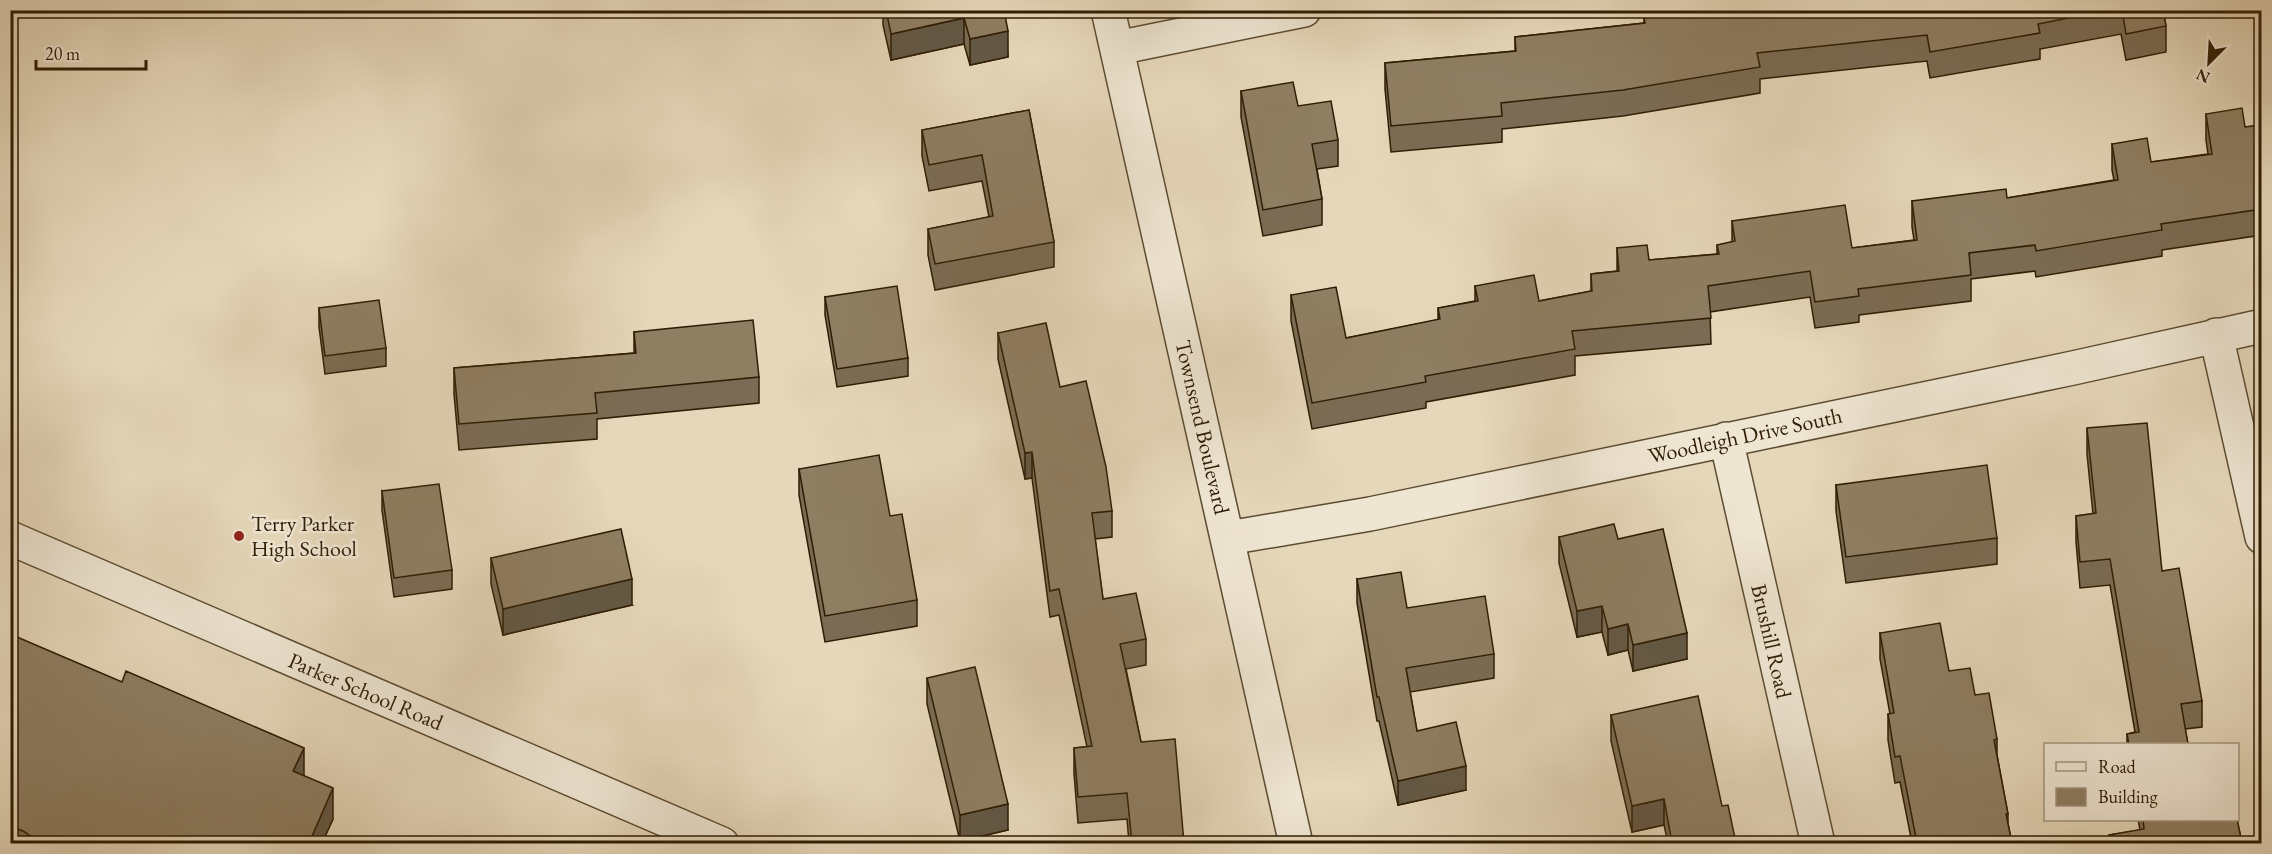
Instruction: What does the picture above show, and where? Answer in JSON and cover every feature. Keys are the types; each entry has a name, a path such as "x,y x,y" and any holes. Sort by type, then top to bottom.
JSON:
{"street":[{"name":"Townsend Boulevard","path":"1108,10 1296,843"},
{"path":"1117,48 1304,10"},
{"name":"Woodleigh Drive South","path":"1227,538 1370,514 2073,368 2262,326"},
{"path":"2216,335 2262,537"},
{"name":"Brushill Road","path":"1726,439 1818,843"},
{"name":"Parker School Road","path":"10,538 722,843"}],"building":[{"path":"886,10 1004,10 1008,31 970,39 964,18 891,34"},
{"path":"1689,10 2109,10 2038,24 2040,33 1930,52 1927,35 1757,53 1760,67 1623,90 1501,103 1502,116 1391,126 1385,63 1516,51 1515,37 1645,23 1644,18"},
{"path":"2122,10 2163,10 2166,26 2126,34"},
{"path":"1293,82 1298,106 1331,101 1338,140 1312,144 1322,199 1263,210 1241,91"},
{"path":"2242,108 2245,127 2262,125 2262,209 2161,224 2162,230 2036,251 2035,245 1969,253 1971,275 1858,289 1859,296 1815,302 1810,271 1708,286 1711,318 1572,331 1575,349 1425,376 1426,382 1312,403 1291,295 1336,287 1346,338 1440,319 1438,308 1478,301 1475,286 1534,275 1539,301 1592,291 1591,274 1619,271 1617,248 1647,245 1649,260 1719,254 1717,245 1735,241 1732,221 1845,205 1852,248 1917,240 1912,201 2006,189 2007,198 2118,180 2112,144 2147,138 2151,162 2212,154 2206,114"},
{"path":"1029,110 1054,242 935,264 928,229 993,216 982,155 929,165 922,130"},
{"path":"897,286 908,358 837,369 825,297"},
{"path":"379,300 386,348 325,356 319,308"},
{"path":"753,320 759,377 595,393 597,413 459,424 454,368 636,353 634,332"},
{"path":"1046,323 1060,387 1086,381 1106,467 1112,511 1092,513 1103,599 1136,593 1146,639 1120,644 1141,742 1175,739 1184,843 1132,843 1127,793 1078,797 1074,748 1092,746 1059,589 1050,591 1032,452 1025,453 998,333"},
{"path":"2147,423 2162,571 2179,568 2202,701 2181,704 2188,743 2129,743 2127,734 2139,732 2110,559 2080,562 2076,516 2096,513 2087,428"},
{"path":"879,455 890,516 902,514 917,600 825,616 799,469"},
{"path":"1987,465 1997,538 1846,557 1836,485"},
{"path":"439,484 452,570 394,578 382,491"},
{"path":"1614,524 1618,539 1663,529 1687,633 1633,645 1628,624 1608,629 1602,606 1577,611 1559,537"},
{"path":"621,529 632,579 503,609 491,558"},
{"path":"1401,572 1407,608 1485,596 1494,654 1406,668 1417,731 1456,722 1466,766 1398,781 1379,697 1377,697 1357,579"},
{"path":"1940,623 1949,671 1970,668 1975,695 1989,693 1997,739 1994,740 2012,843 1917,843 1900,756 1895,757 1888,714 1894,713 1880,633"},
{"path":"10,634 122,682 126,671 304,748 293,771 333,788 309,843 41,843 23,831 10,826"},
{"path":"975,667 1008,804 960,815 927,678"},
{"path":"1698,696 1722,806 1728,805 1736,843 1672,843 1664,799 1632,806 1611,715"},
{"path":"2143,821 2237,821 2242,843 2110,843 2109,835 2144,829"}],"place":[{"name":"Terry Parker High School","path":"239,536"}]}
